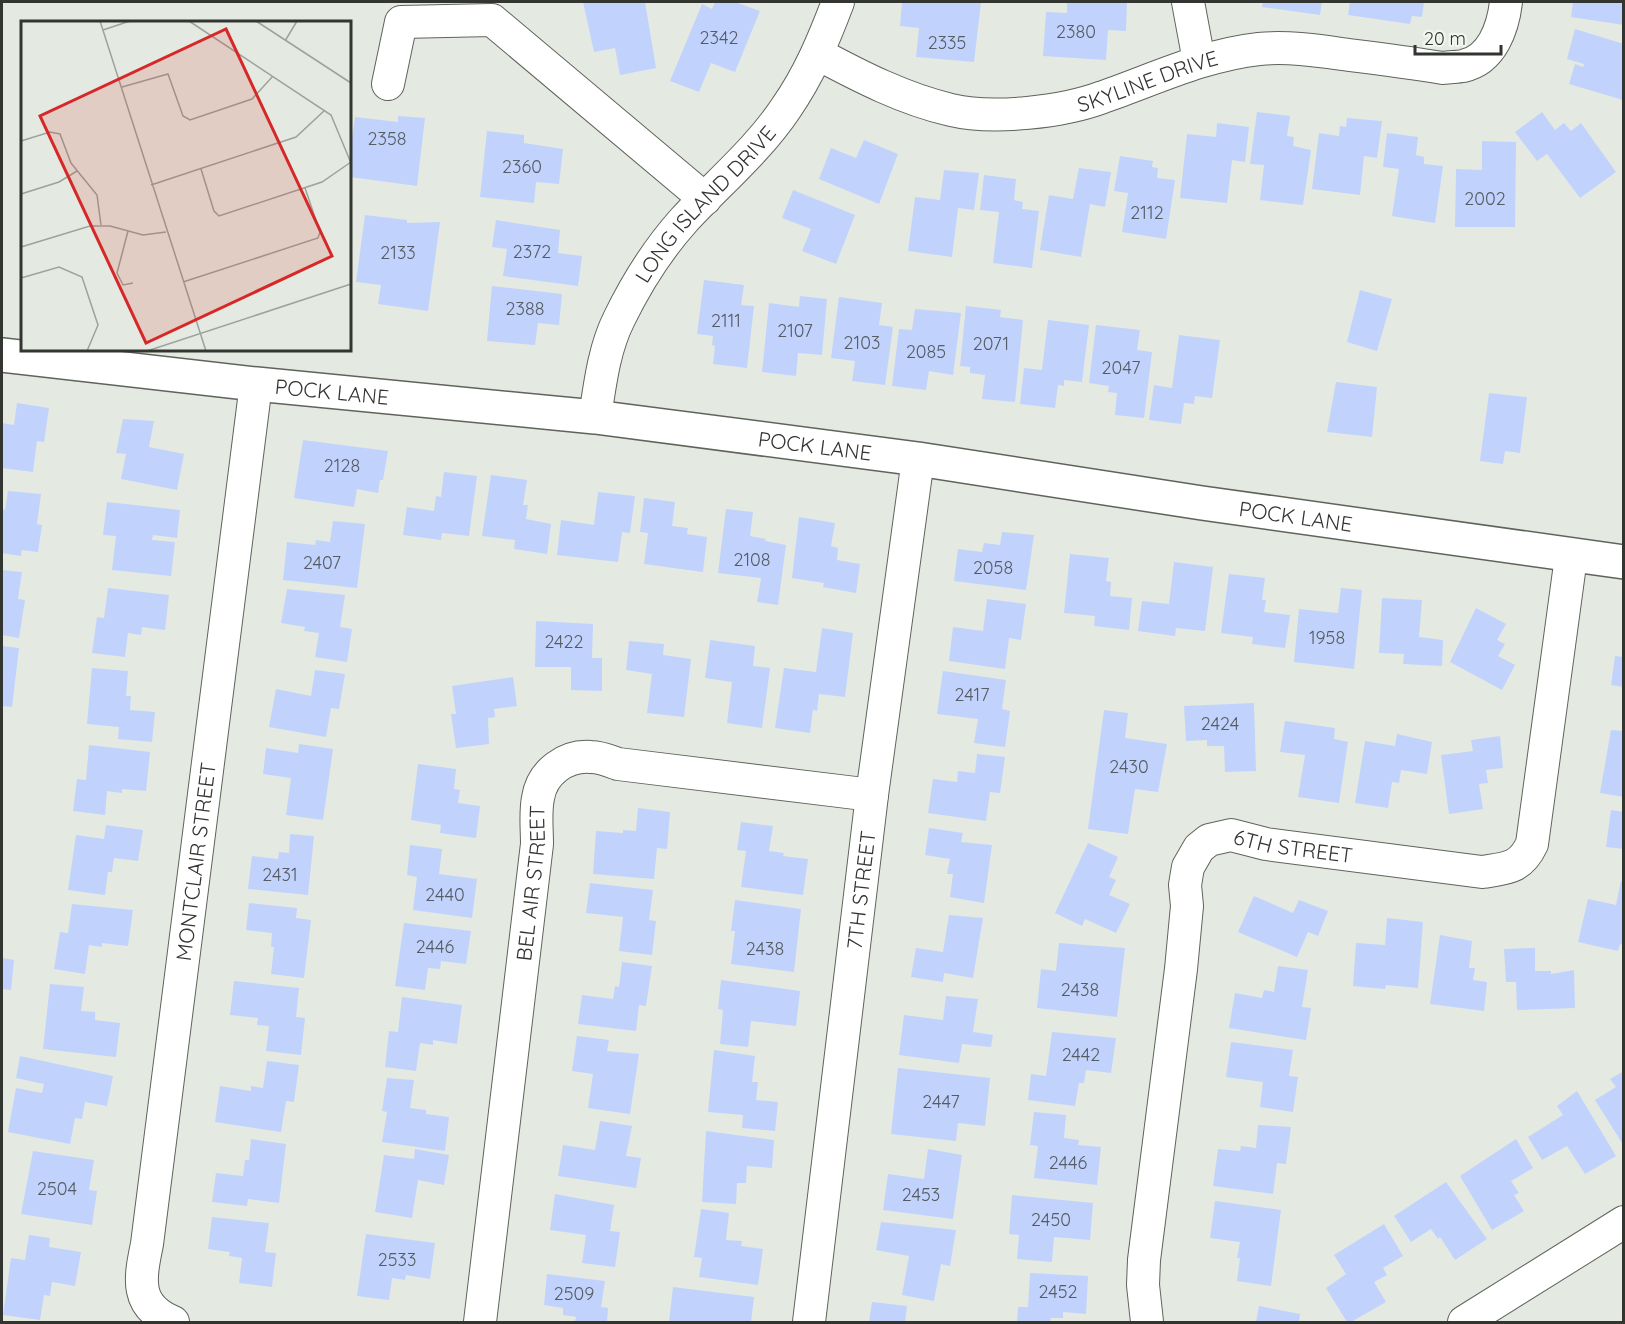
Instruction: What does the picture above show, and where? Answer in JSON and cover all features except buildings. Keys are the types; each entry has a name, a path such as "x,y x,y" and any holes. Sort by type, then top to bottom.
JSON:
{"street":[{"name":"LONG ISLAND DRIVE","path":"595,417 603,366 618,321 643,274 683,222 748,154 786,109 818,54 838,2"},
{"path":"1188,2 1199,62"},
{"name":"SKYLINE DRIVE","path":"818,54 870,82 918,100 953,111 1004,114 1051,110 1101,99 1199,62 1259,49 1306,49 1443,68 1465,66 1486,54 1498,35 1506,2"},
{"path":"388,84 400,22 492,20 705,199"},
{"name":"POCK LANE","path":"2,355 256,384 595,417 918,459 1202,503 1623,562"},
{"name":"MONTCLAIR STREET","path":"173,1323 151,1308 143,1296 140,1275 147,1244 256,384"},
{"name":"7TH STREET","path":"809,1323 872,795 918,459"},
{"name":"6TH STREET","path":"1147,1323 1143,1285 1144,1260 1180,969 1187,906 1185,885 1188,867 1199,848 1209,840 1231,835 1266,844 1482,872 1511,868 1518,863 1532,844 1571,556"},
{"name":"BEL AIR STREET","path":"480,1323 537,844 538,797 551,770 567,760 591,756 618,764 872,795"},
{"path":"1464,1323 1623,1222"}]}
